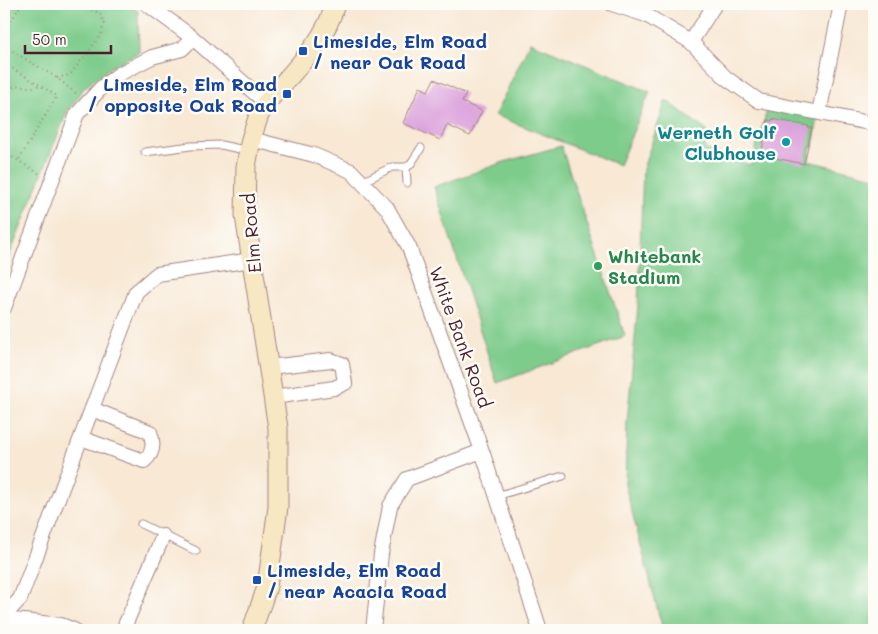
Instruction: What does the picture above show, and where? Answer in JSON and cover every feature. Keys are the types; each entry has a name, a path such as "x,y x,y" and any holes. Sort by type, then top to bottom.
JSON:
{"street":[{"path":"147,4 193,38 266,103"},
{"name":"Elm Road","path":"252,630 267,587 278,507 278,428 245,216 246,167 259,115 266,103 321,38 336,4"},
{"path":"612,4 646,15 691,42 726,78 759,101 874,124"},
{"path":"691,42 715,4"},
{"path":"819,113 841,4"},
{"path":"4,307 77,114 101,88 119,74 152,57 182,48 193,38"},
{"name":"White Bank Road","path":"250,145 314,155 351,171 388,208 409,247 482,451 540,630"},
{"path":"4,618 20,599 136,292 157,274 252,260"},
{"path":"269,367 331,360 342,364 345,383 334,388 274,397"},
{"path":"81,438 144,461 150,456 154,442 150,432 92,409"},
{"path":"373,630 381,554 390,506 407,479 482,451"},
{"path":"123,630 163,536"},
{"path":"4,618 61,625 74,630"}],"lane":[{"path":"145,152 191,146 250,145"},
{"path":"362,182 392,167 406,167 414,160 421,148"},
{"path":"406,167 407,183"},
{"path":"496,496 563,476"},
{"path":"141,524 196,551"}],"path":[{"path":"4,34 21,4"},
{"path":"57,78 70,75 101,35 104,24 101,15 94,10 78,7 74,4"},
{"path":"4,44 57,78 73,92 88,101"},
{"path":"4,63 57,96 18,161"},
{"path":"4,92 13,86 19,85 31,88 39,85"},
{"path":"4,152 52,180"}],"green space":[{"path":"4,4 127,4 138,11 139,52 111,67 85,87 67,112 4,269"},
{"path":"530,42 650,92 619,165 495,115"},
{"path":"666,100 707,131 705,149 725,158 751,165 768,107 818,118 808,161 874,177 874,630 663,630 625,485 627,423 638,305 643,169"},
{"path":"561,146 625,336 497,383 434,187 504,162"}],"building":[{"path":"434,79 466,94 462,102 482,111 470,136 447,125 440,140 403,123 420,87 428,91"},
{"name":"Werneth Golf Clubhouse","path":"772,119 812,128 804,164 761,155 768,120 772,121"}],"place":[{"name":"Limeside, Elm Road / near Oak Road","path":"303,51"},
{"name":"Limeside, Elm Road / opposite Oak Road","path":"287,94"},
{"name":"Werneth Golf Clubhouse","path":"786,142"},
{"name":"Whitebank Stadium","path":"598,266"},
{"name":"Limeside, Elm Road / near Acacia Road","path":"257,580"}]}
